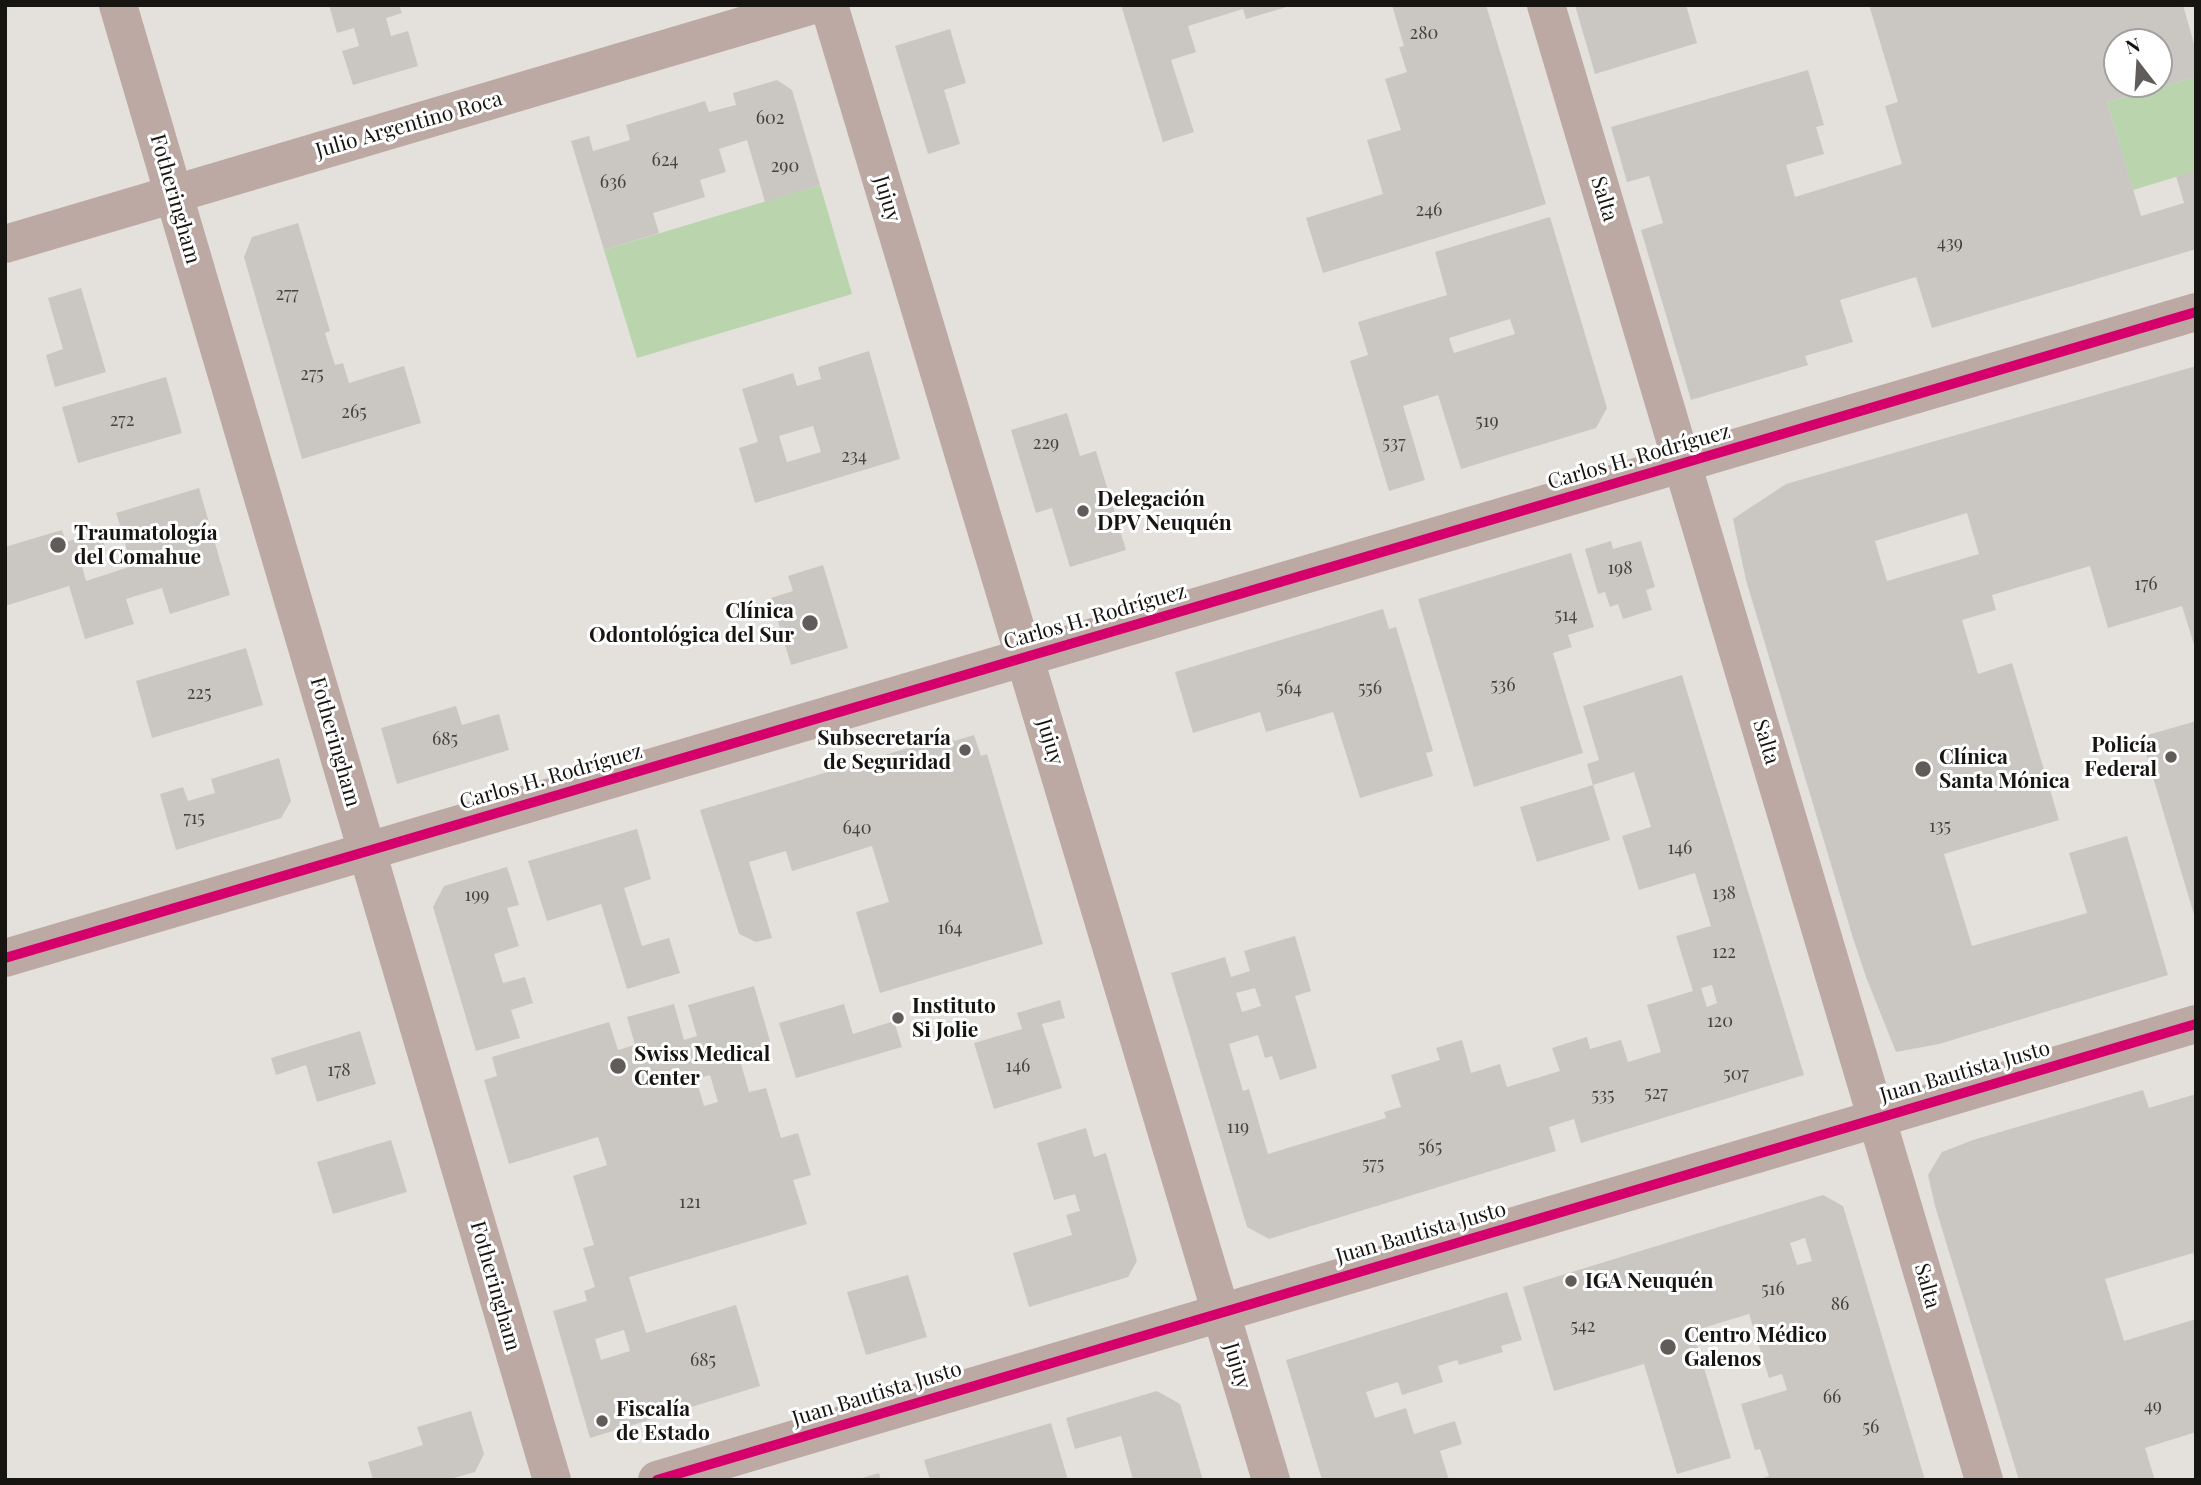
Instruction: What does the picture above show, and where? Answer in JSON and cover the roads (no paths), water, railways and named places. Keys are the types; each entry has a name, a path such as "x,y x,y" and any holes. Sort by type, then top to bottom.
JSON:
{"street":[{"name":"Fotheringham","path":"118,5 552,1480"},
{"name":"Julio Argentino Roca","path":"5,244 813,5"},
{"name":"Jujuy","path":"829,5 1271,1480"},
{"name":"Salta","path":"1546,5 1984,1480"},
{"name":"Carlos H. Rodríguez","path":"5,958 2196,312"},
{"name":"Juan Bautista Justo","path":"657,1480 2196,1024"}],"place":[{"name":"Delegación DPV Neuquén","path":"1083,511"},
{"name":"Traumatología del Comahue","path":"58,545"},
{"name":"Clínica Odontológica del Sur","path":"810,623"},
{"name":"Subsecretaría de Seguridad","path":"965,750"},
{"name":"Policía Federal","path":"2171,757"},
{"name":"Clínica Santa Mónica","path":"1923,769"},
{"name":"Instituto Si Jolie","path":"898,1018"},
{"name":"Swiss Medical Center","path":"618,1066"},
{"name":"IGA Neuquén","path":"1571,1281"},
{"name":"Centro Médico Galenos","path":"1668,1347"},
{"name":"Fiscalía de Estado","path":"602,1421"}]}
